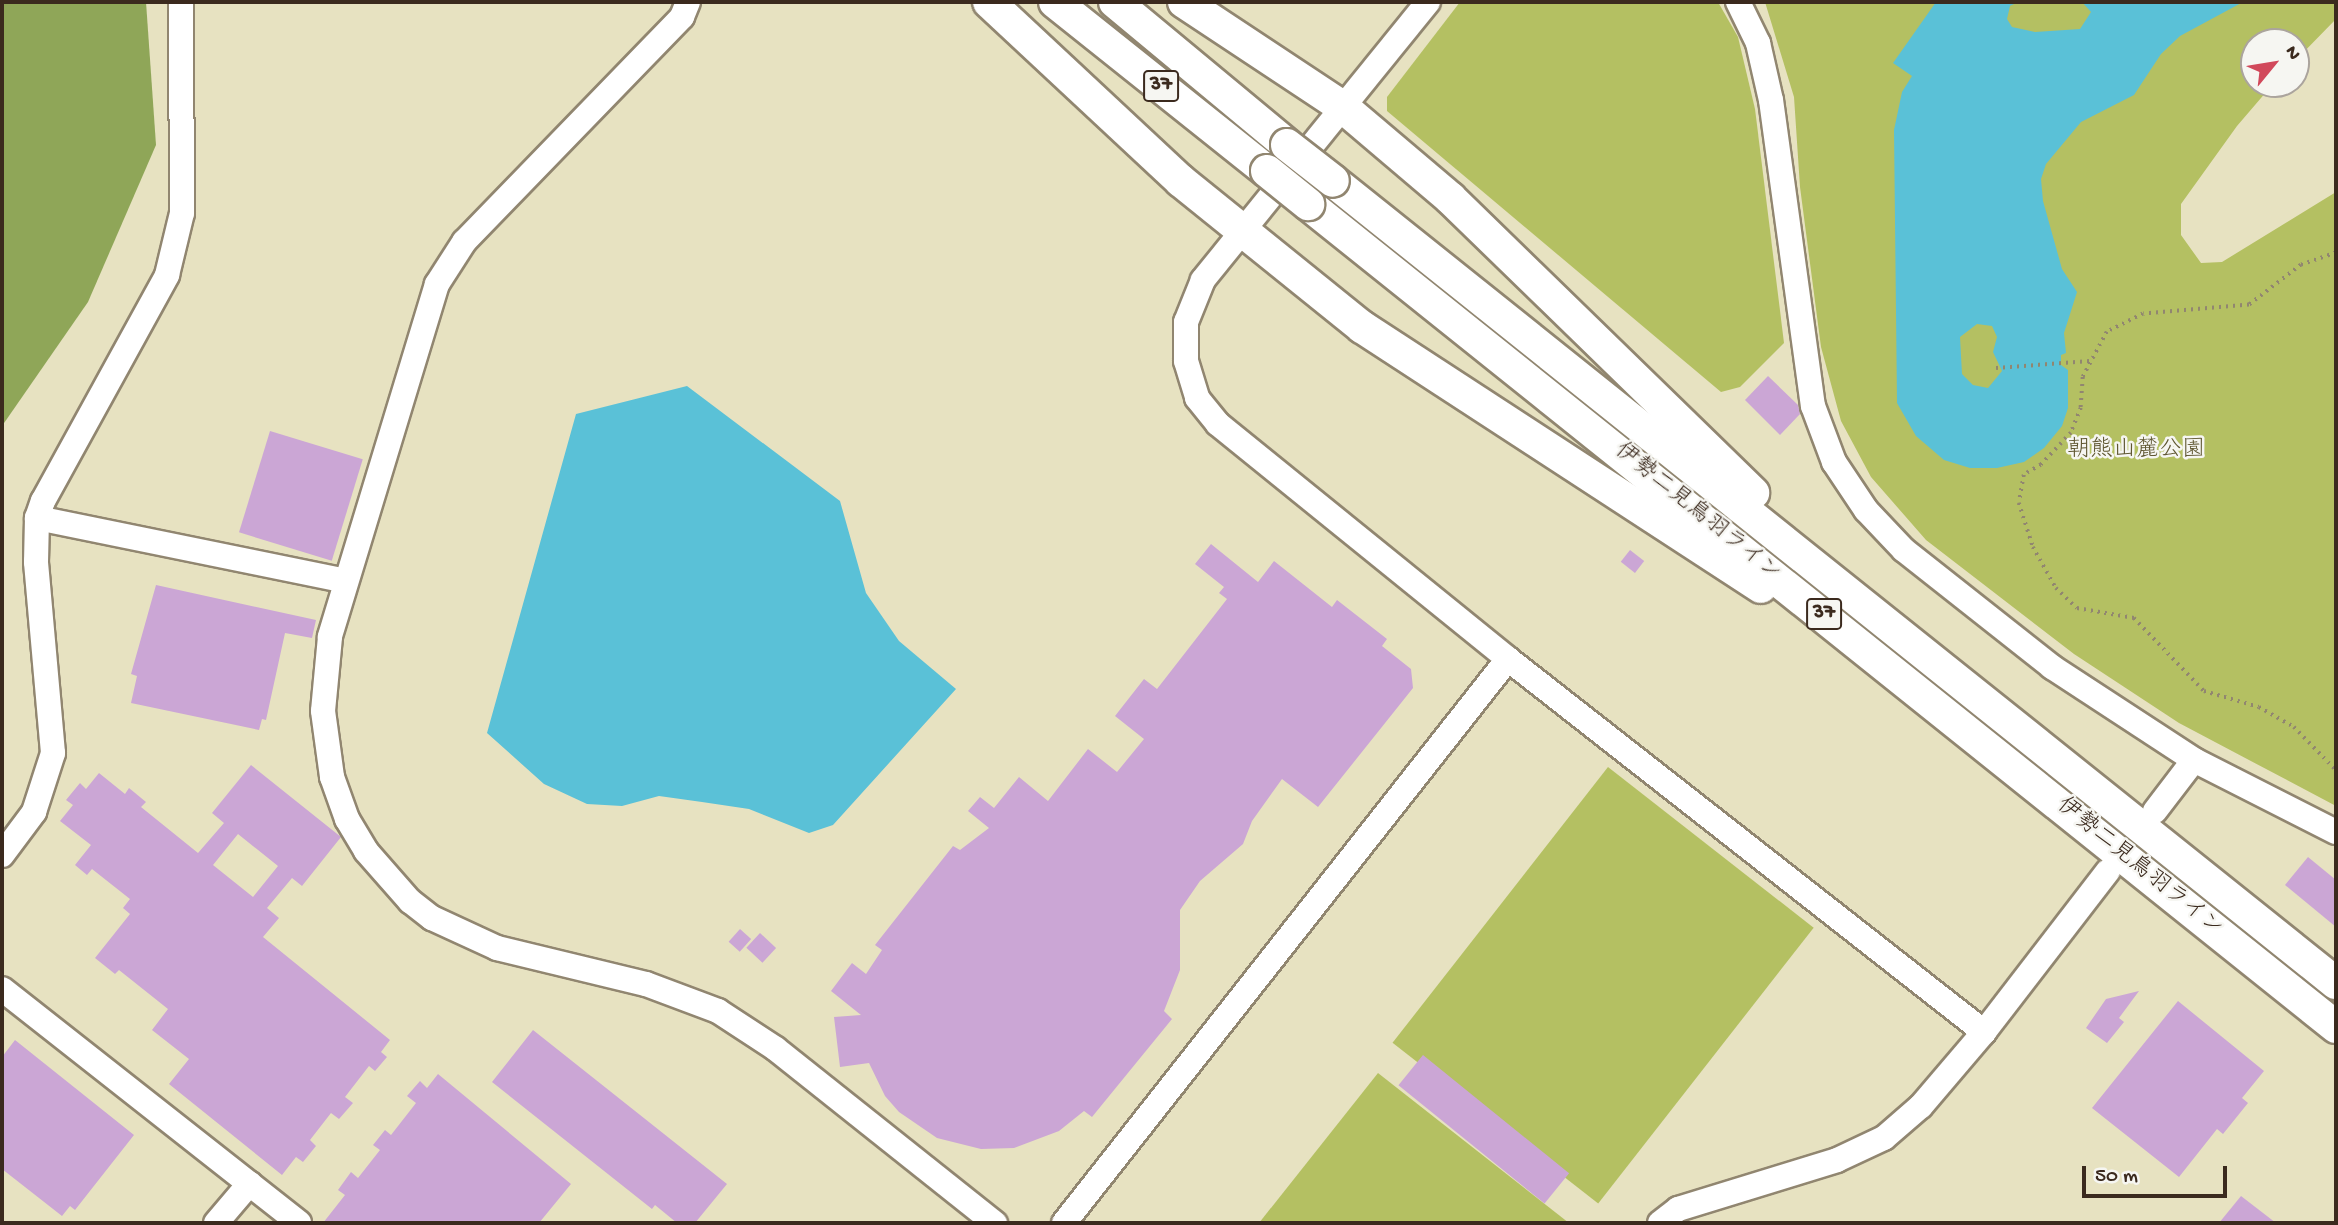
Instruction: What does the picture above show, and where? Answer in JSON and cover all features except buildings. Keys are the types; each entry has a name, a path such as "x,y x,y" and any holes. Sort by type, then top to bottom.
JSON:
{"main road":[{"path":"989,2 1240,232 1362,327 1603,481 1776,597 1835,643 1934,702"},
{"name":"伊勢二見鳥羽ライン","path":"1055,2 1934,702 2336,1027"},
{"name":"伊勢二見鳥羽ライン","path":"1115,2 1287,145 2336,984"},
{"path":"1184,2 1344,107 1450,198 1779,516 1821,573"}],"street":[{"path":"2,855 34,812 53,753 36,562 37,519 43,501 167,275 182,213 181,2"},
{"path":"688,2 682,17 464,242 437,284 346,581 325,674 326,745 346,819 366,852 410,901 476,941 646,984 718,1012 776,1049 995,1223"},
{"path":"1428,2 1203,280 1186,322 1186,361 1197,398 1218,424 1508,659 1984,1032"},
{"path":"1738,2 1758,43 1771,100 1813,405 1834,462 1866,510 1904,550 2052,667 2194,760 2336,832"},
{"path":"37,519 346,581"},
{"path":"1065,1223 1508,659"},
{"path":"2155,811 2194,760"},
{"path":"1660,1223 1678,1209 1837,1160 1884,1138 1921,1106 1984,1032 2108,871"},
{"path":"2,989 299,1223"},
{"path":"216,1223 250,1183"}],"path":[{"path":"2336,253 2301,265 2249,304 2143,314 2107,332 2090,361 2071,433 2041,465 2024,475 2019,503 2034,547 2056,588 2077,608 2134,618 2204,691 2259,707 2294,727 2336,770"},
{"path":"1996,368 2090,361"}],"green space":[{"path":"2,2 146,2 156,145 88,302 2,426"},
{"path":"1460,2 1718,2 1738,37 1755,109 1784,343 1740,387 1721,392 1387,111 1387,97"},
{"name":"朝熊山麓公園","path":"1765,2 2336,2 2336,19 2310,46 2310,28 2240,28 2240,98 2261,98 2237,126 2181,204 2181,235 2201,263 2222,262 2336,192 2336,806 2179,723 2074,654 1926,540 1871,477 1841,421 1821,347 1800,187 1794,97"},
{"path":"1608,767 1814,928 1598,1203 1393,1043"},
{"path":"1378,1073 1569,1223 1259,1223"}],"water":[{"path":"1936,2 2018,2 2010,6 2007,19 2012,27 2035,32 2080,29 2091,12 2082,2 2243,2 2180,36 2161,54 2134,95 2081,122 2046,164 2041,179 2043,201 2062,269 2077,292 2064,333 2066,353 2061,355 2061,365 2068,370 2068,408 2062,426 2044,448 2024,462 1997,468 1970,468 1944,460 1916,436 1897,403 1894,130 1902,92 1912,76 1893,63","holes":["1977,324 1992,326 1997,337 1993,352 2002,371 1988,388 1973,385 1962,374 1960,337"]},
{"path":"687,386 840,501 866,593 899,641 956,689 833,825 809,833 749,809 659,796 622,806 587,804 544,784 487,733 576,414"}]}
